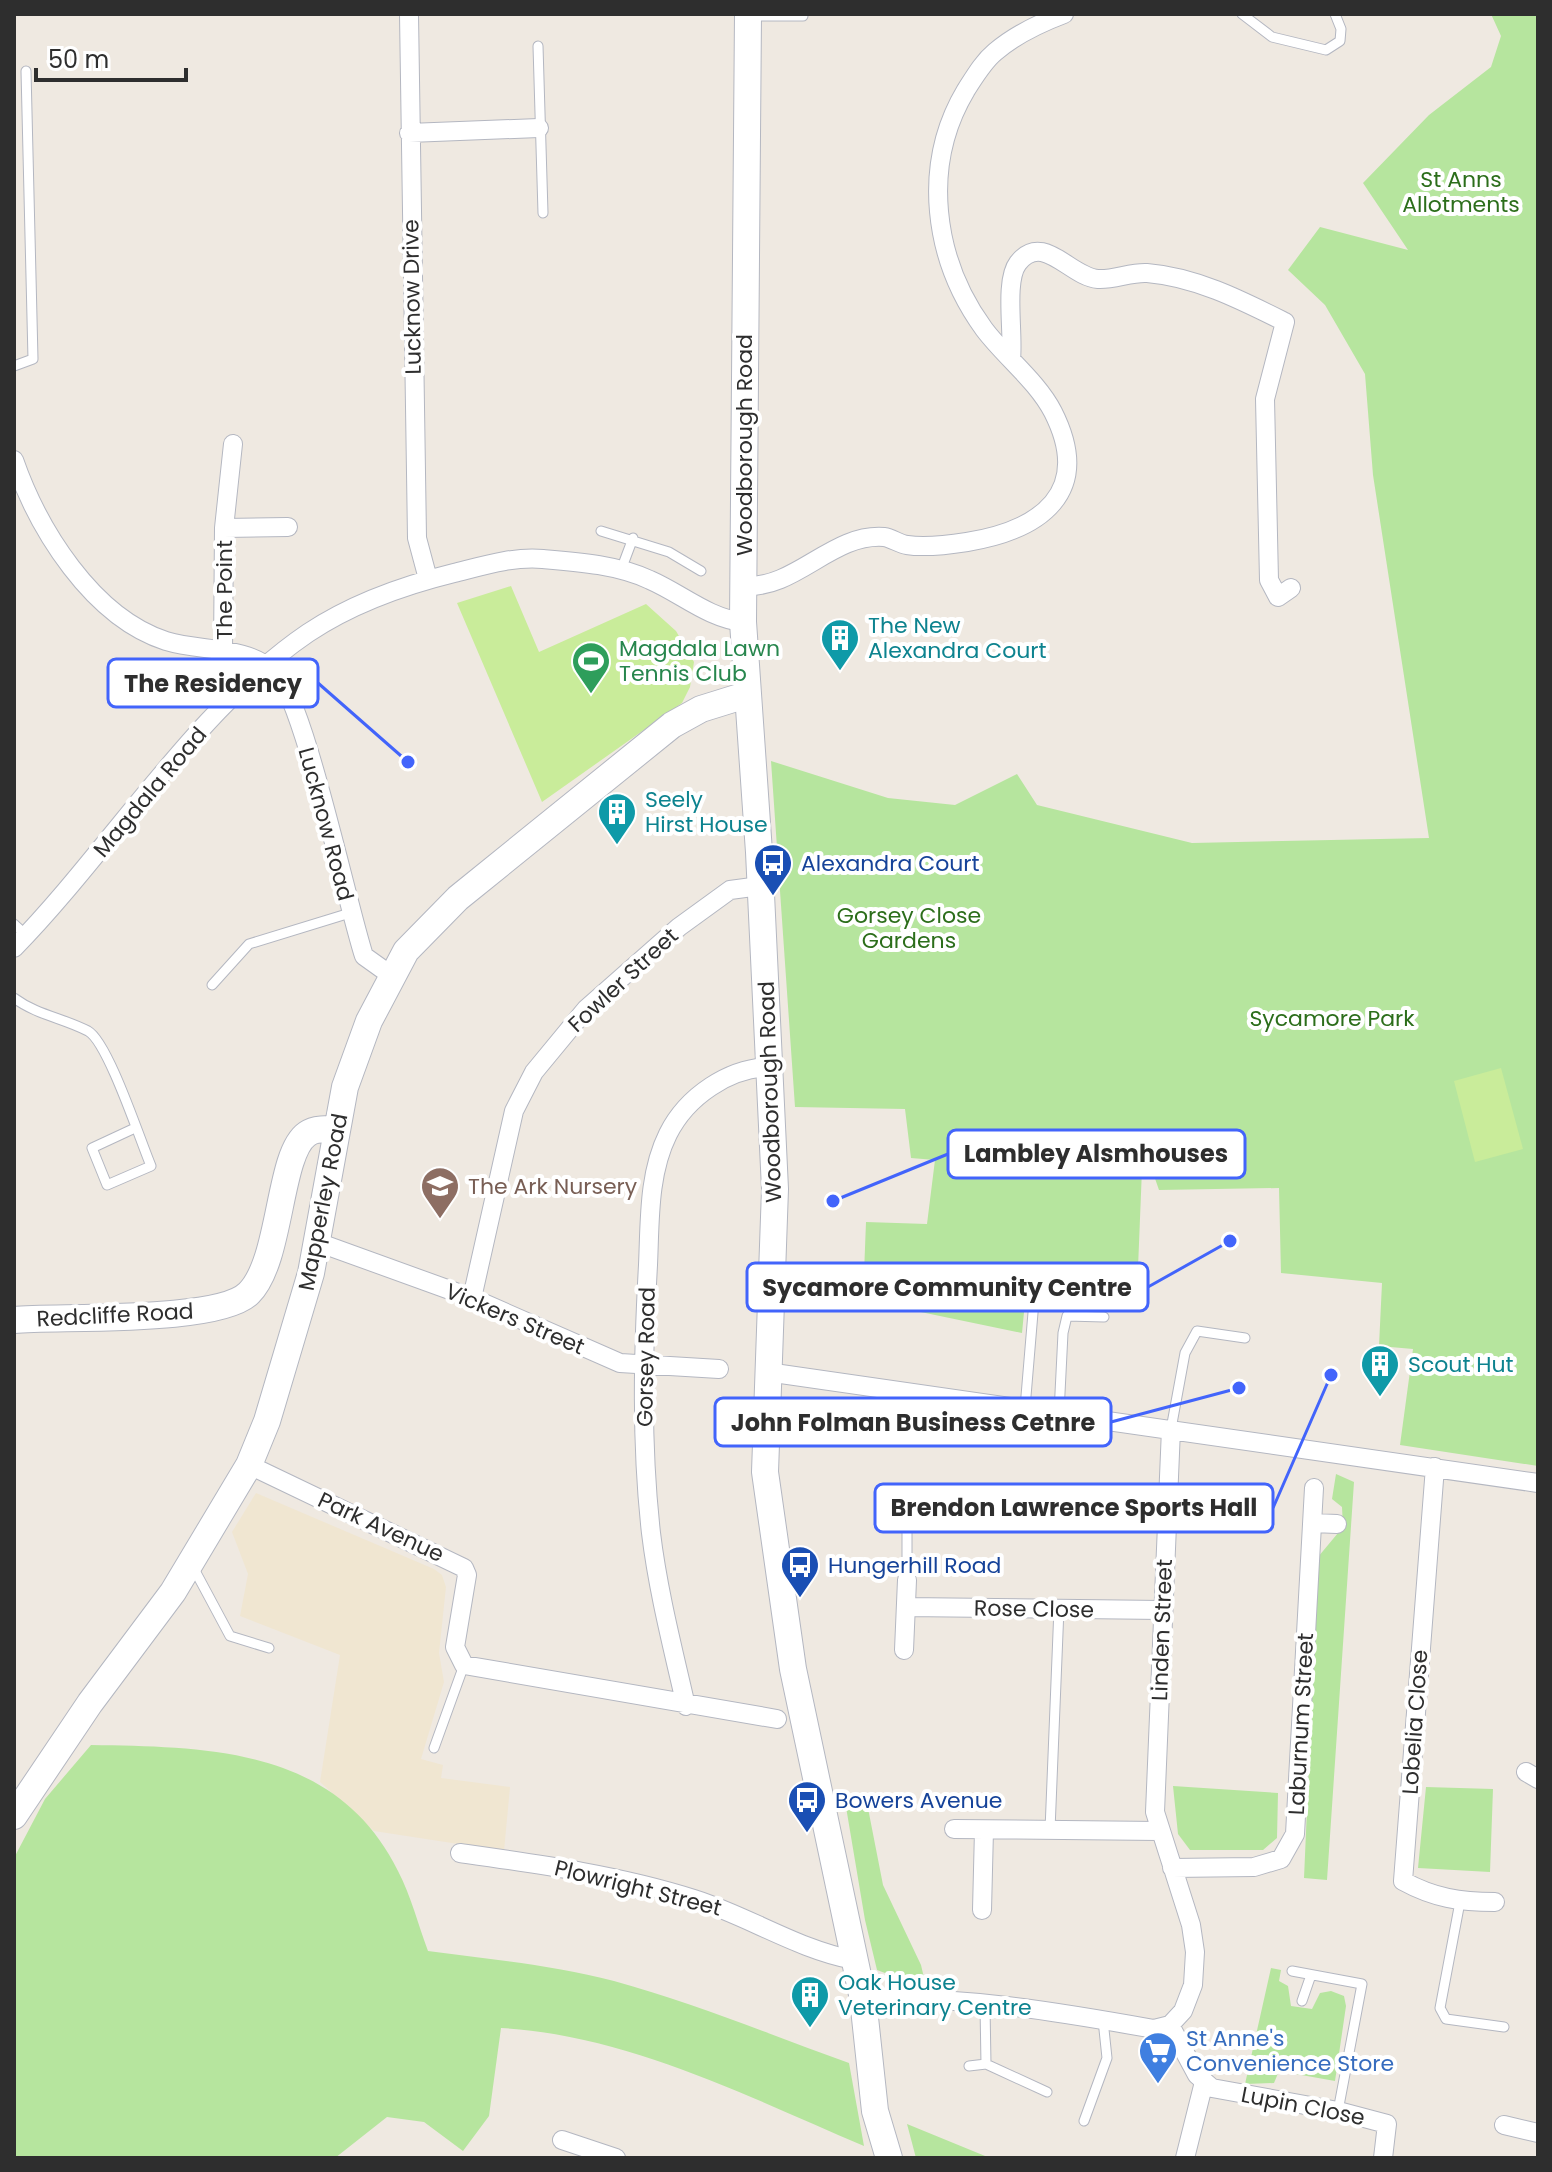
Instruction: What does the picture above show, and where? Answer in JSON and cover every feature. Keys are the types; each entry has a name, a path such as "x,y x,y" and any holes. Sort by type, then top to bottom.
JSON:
{"main road":[{"name":"Woodborough Road","path":"748,15 742,413 743,622 775,1189 765,1472 771,1533 793,1669 863,1999 875,2111 889,2158"},
{"name":"Mapperley Road","path":"14,1816 191,1564 249,1465 295,1335 317,1242 336,1130 359,1048 406,951 458,898 672,725 701,709 746,695"},
{"name":"Redcliffe Road","path":"14,1320 188,1314 229,1306 249,1293 262,1273 287,1184 291,1151 307,1133 321,1129 336,1130"}],"street":[{"name":"Lucknow Drive","path":"409,14 417,538 428,579"},
{"path":"744,586 757,586 789,575 854,540 886,537 906,545 945,545 1003,536 1054,505 1063,484 1067,447 1053,411 983,328 961,289 937,209 936,172 944,137 959,102 982,65 1009,41 1064,14"},
{"path":"409,133 539,128"},
{"path":"1011,359 1014,332 1010,278 1017,264 1032,252 1045,251 1097,279 1144,272 1183,278 1235,297 1285,322 1265,399 1269,580 1278,597 1291,588"},
{"name":"The Point","path":"223,651 224,528 233,444"},
{"path":"14,460 26,493 63,559 113,611 163,640 256,657 266,666"},
{"name":"The Point","path":"224,528 288,527"},
{"name":"Magdala Road","path":"18,936 216,715 266,666 310,632 363,605 428,579 485,565 538,558 621,570 651,580 724,620 743,622"},
{"name":"Lucknow Road","path":"266,666 277,674 290,694 364,956 392,976"},
{"name":"Fowler Street","path":"472,1298 514,1111 534,1072 586,1009 679,927 730,890 760,886"},
{"name":"Gorsey Road","path":"686,1706 651,1533 644,1430 652,1194 669,1132 697,1098 723,1078 747,1068 770,1067"},
{"name":"Vickers Street","path":"317,1242 472,1298 579,1348 620,1363 719,1369"},
{"path":"767,1372 1538,1483"},
{"name":"Linden Street","path":"1170,2025 1183,2011 1193,1985 1195,1952 1191,1925 1155,1812 1171,1429"},
{"name":"Park Avenue","path":"249,1465 464,1568 467,1575 455,1647 464,1665"},
{"name":"Lobelia Close","path":"1435,1467 1403,1881 1428,1895 1460,1902 1495,1902"},
{"name":"Laburnum Street","path":"1172,1868 1254,1867 1281,1859 1295,1834 1314,1488"},
{"path":"1313,1523 1337,1524"},
{"path":"904,1650 907,1580"},
{"name":"Rose Close","path":"906,1607 1162,1610"},
{"path":"464,1665 686,1706 777,1719"},
{"path":"954,1829 1159,1831"},
{"path":"982,1910 984,1830"},
{"name":"Plowright Street","path":"460,1853 542,1864 691,1898 756,1922 815,1950 854,1960"},
{"path":"863,1999 897,1997 985,2006 1154,2029 1170,2025 1204,2082 1185,2158"},
{"name":"Lupin Close","path":"1204,2082 1212,2088 1338,2111 1387,2124 1383,2158"},
{"path":"1504,2125 1538,2133"},
{"path":"562,2140 616,2158"}],"lane":[{"path":"1242,14 1272,37 1326,50 1339,44 1341,29 1335,14"},
{"path":"748,15 803,16"},
{"path":"538,46 543,213"},
{"path":"14,366 33,359 26,71"},
{"path":"601,531 633,538 669,552 701,571"},
{"path":"621,570 633,538"},
{"path":"212,985 249,944 350,913"},
{"path":"14,998 31,1010 91,1032 101,1045 151,1166 107,1185 92,1148 135,1128"},
{"path":"1025,1408 1036,1277"},
{"path":"1059,1413 1063,1333 1067,1316 1104,1317"},
{"path":"1171,1429 1185,1353 1197,1331 1245,1338"},
{"path":"907,1490 907,1580"},
{"path":"191,1564 230,1636 269,1648"},
{"path":"1050,1830 1059,1608"},
{"path":"434,1748 434,1732 464,1665"},
{"path":"1460,1902 1440,2008 1446,2019 1504,2027"},
{"path":"1292,1971 1362,1984 1338,2111"},
{"path":"1302,2001 1311,1975"},
{"path":"985,2006 986,2064"},
{"path":"1084,2121 1107,2058 1103,2020"},
{"path":"969,2066 986,2064 1047,2092"}],"shaded area":[{"path":"256,1493 442,1575 446,1587 439,1653 444,1682 421,1759 443,1765 441,1778 510,1787 504,1851 374,1831 320,1782 340,1655 240,1616 248,1574 232,1532"}],"green space":[{"name":"Sycamore Park","path":"1491,14 1538,14 1538,1466 1400,1445 1413,1349 1379,1346 1382,1283 1281,1273 1279,1188 1159,1190 1143,1144 1138,1268 1028,1271 1022,1333 863,1300 866,1222 927,1224 935,1160 911,1158 905,1109 795,1107 771,761 888,798 955,805 1017,774 1037,805 1192,843 1429,838 1373,475 1365,374 1325,305 1288,270 1320,227 1408,250 1363,183 1429,115 1491,67 1501,36"},
{"name":"Magdala Lawn Tennis Club","path":"511,586 539,652 646,604 676,631 694,662 690,687 682,703 542,802 457,603"},
{"path":"1501,1068 1523,1149 1475,1162 1454,1081"},
{"path":"1336,1474 1354,1482 1327,1880 1304,1878 1318,1557 1343,1527 1342,1507 1332,1499"},
{"path":"91,1745 225,1753 267,1763 306,1778 341,1800 372,1830 403,1881 428,1951 544,1967 614,1981 703,2009 849,2063 864,2146 732,2089 641,2055 595,2042 501,2028 489,2116 463,2151 424,2122 387,2117 335,2158 14,2158 14,1858 45,1799"},
{"path":"1173,1786 1278,1793 1277,1838 1263,1850 1190,1850 1178,1834"},
{"path":"1426,1787 1493,1789 1490,1872 1418,1868"},
{"path":"866,1798 883,1885 921,1965 925,1982 909,1982 877,1970 865,1920 845,1801"},
{"path":"1271,1968 1281,1970 1279,1981 1288,1986 1291,2006 1312,2009 1320,1993 1331,1991 1344,1996 1346,2006 1335,2081 1279,2071 1274,2083 1245,2084"},
{"path":"907,2124 990,2158 916,2158"}],"place":[{"name":"The New Alexandra Court","path":"840,672"},
{"name":"Magdala Lawn Tennis Club","path":"591,695"},
{"name":"The Residency","path":"408,762"},
{"name":"Seely Hirst House","path":"617,846"},
{"name":"Alexandra Court","path":"773,897"},
{"name":"Lambley Alsmhouses","path":"833,1201"},
{"name":"The Ark Nursery","path":"440,1220"},
{"name":"Sycamore Community Centre","path":"1230,1241"},
{"name":"Brendon Lawrence Sports Hall","path":"1331,1375"},
{"name":"John Folman Business Cetnre","path":"1239,1388"},
{"name":"Scout Hut","path":"1380,1398"},
{"name":"Hungerhill Road","path":"800,1599"},
{"name":"Bowers Avenue","path":"807,1834"},
{"name":"Oak House Veterinary Centre","path":"810,2029"},
{"name":"St Anne's Convenience Store","path":"1158,2085"}],"park label":[{"name":"St Anns Allotments","path":"1461,192"},
{"name":"Gorsey Close Gardens","path":"909,928"}]}
